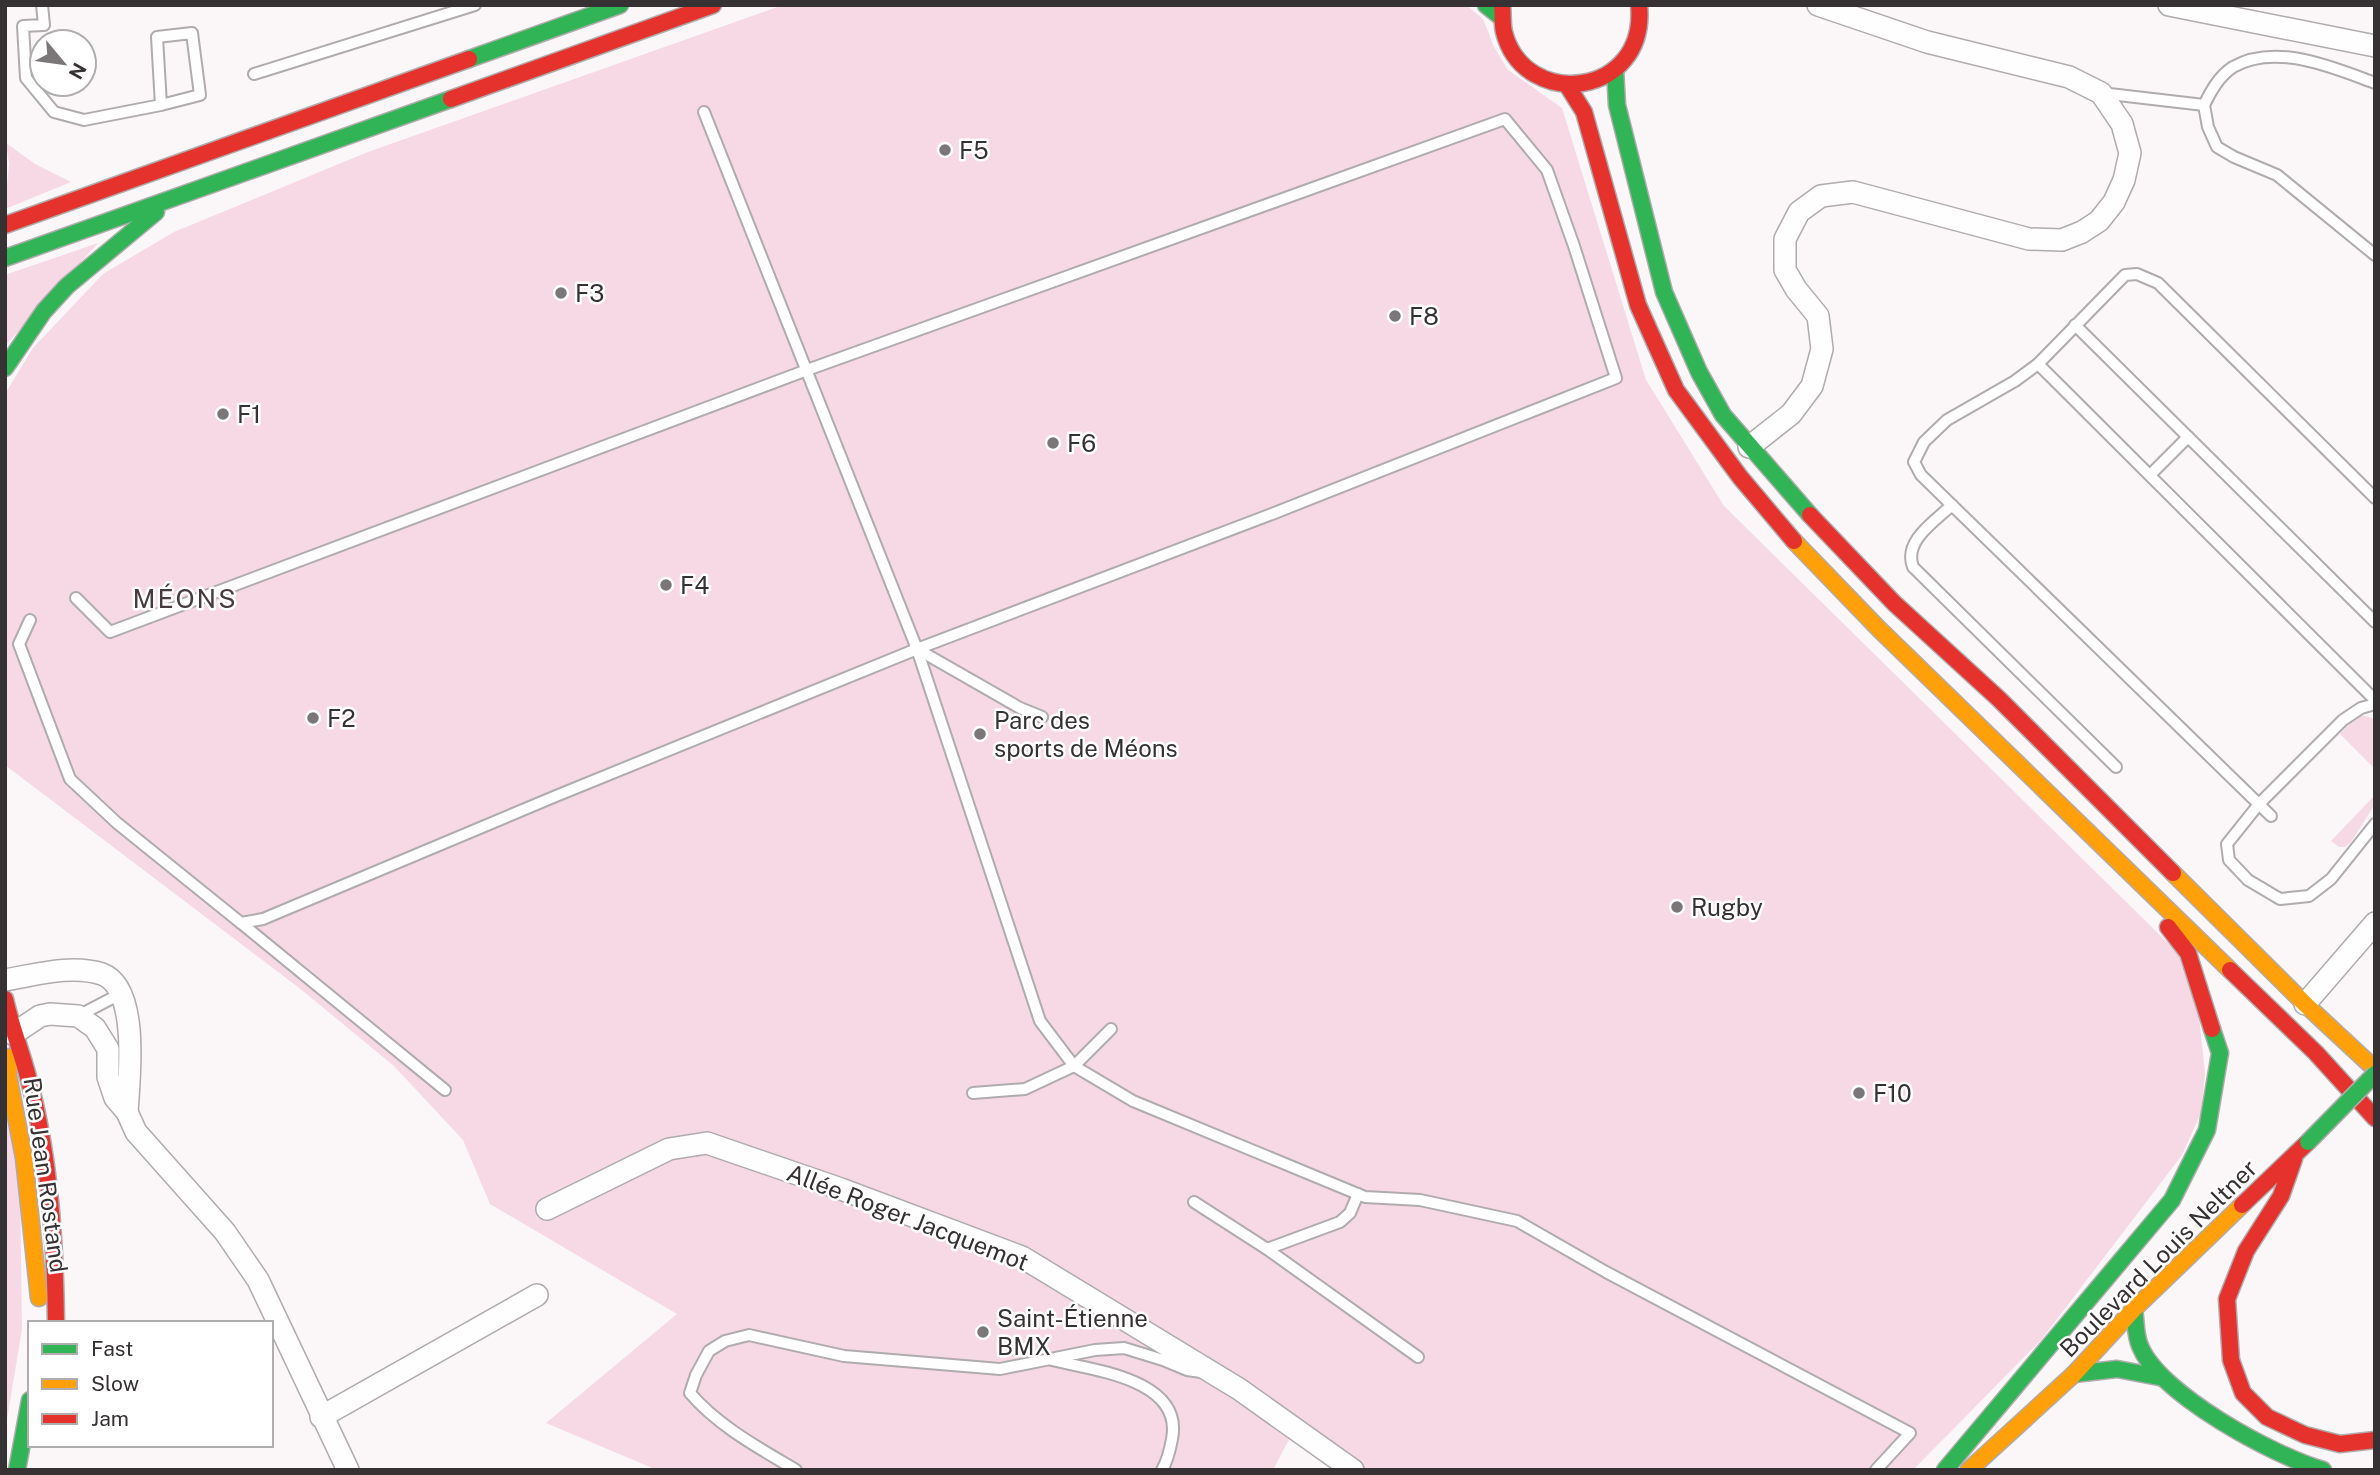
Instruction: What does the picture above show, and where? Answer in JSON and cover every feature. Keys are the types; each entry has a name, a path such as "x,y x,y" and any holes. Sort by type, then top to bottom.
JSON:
{"main road":[{"path":"5,225 620,5"},
{"path":"5,258 713,5"},
{"path":"1486,5 1502,11 1504,37 1514,56 1528,71 1546,81 1566,85 1584,84 1615,69 1629,53 1637,35 1639,5"},
{"path":"1615,69 1617,105 1664,292 1699,372 1723,415 1793,497 1894,603 2000,699 2375,1072"},
{"path":"1566,85 1584,112 1639,305 1676,390 1775,521 1879,629 2375,1111"},
{"path":"5,368 44,311 67,286 171,199"},
{"path":"1945,1470 2172,1200 2207,1130 2220,1053 2188,953 2101,842"},
{"path":"5,999 13,1034"},
{"name":"Rue Jean Rostand","path":"13,1034 8,1075 24,1158 38,1310"},
{"name":"Rue Jean Rostand","path":"13,1034 27,1073 43,1151 55,1243 56,1321"},
{"path":"2316,1053 2375,1118"},
{"name":"Boulevard Louis Neltner","path":"1969,1470 2074,1374 2134,1309 2308,1142 2375,1072"},
{"path":"2295,1154 2281,1196 2246,1251 2227,1299 2231,1360 2243,1393 2267,1417 2305,1435 2340,1444 2375,1440"},
{"path":"2134,1309 2140,1346 2159,1377 2216,1417 2309,1466 2323,1470"},
{"path":"2074,1374 2117,1369 2159,1377"},
{"path":"17,1470 28,1414"}],"street":[{"path":"1749,447 1791,414 1812,386 1822,349 1818,316 1796,289 1785,270 1785,239 1799,212 1821,196 1853,192 2029,239 2062,240 2099,221 2114,202 2124,180 2130,153 2122,124 2101,93 2069,77 1927,42 1818,5"},
{"path":"2169,5 2375,46"},
{"path":"2305,1004 2375,923"},
{"path":"5,980 76,970 104,975 122,993 129,1032 127,1112"},
{"path":"13,1034 40,1016 78,1016 95,1028 108,1049 108,1077 115,1098 127,1112 136,1132 225,1232 258,1280 348,1470"},
{"name":"Allée Roger Jacquemot","path":"547,1209 669,1149 707,1143 841,1189 1022,1257 1214,1374 1353,1470"},
{"path":"321,1417 537,1295"}],"lane":[{"path":"42,5 44,25 23,26 26,78 54,112 85,120 161,105 200,95 192,33 157,37 161,105"},
{"path":"254,74 475,5"},
{"path":"2375,83 2340,70 2286,57 2260,58 2234,67 2215,83 2204,105 2208,127 2217,147 2277,175 2375,255"},
{"path":"2101,93 2204,105"},
{"path":"704,112 917,649 1040,1021 1074,1066 1133,1101 1365,1197 1420,1200 1517,1221 1605,1272 1910,1433 1876,1470"},
{"path":"76,598 110,632 807,370 1505,119 1547,170 1615,378 1272,514 917,649 263,919 241,923"},
{"path":"2271,816 1921,475 1914,462 1924,442 1947,420 2015,382 2038,364 2125,275 2137,274 2158,283 2375,498"},
{"path":"2075,325 2375,622"},
{"path":"2038,364 2375,702 2343,720 2259,804 2227,844 2229,860 2248,880 2280,899 2309,896 2331,879 2375,824"},
{"path":"2150,475 2188,437"},
{"path":"1952,505 1917,539 1910,560 1913,567 2116,766"},
{"path":"30,620 19,644 70,779 117,823 445,1090"},
{"path":"917,649 1020,708 1042,717"},
{"path":"78,1016 122,993"},
{"path":"974,1093 1025,1089 1074,1066 1111,1029"},
{"path":"1267,1249 1340,1222 1350,1213 1358,1194"},
{"path":"1194,1202 1267,1249 1418,1357"},
{"path":"796,1470 727,1426 699,1404 690,1393 709,1351 725,1341 749,1335 844,1356 1000,1369 1095,1350 1124,1348 1187,1370 1214,1374"},
{"path":"1046,1359 1135,1381 1153,1391 1168,1408 1174,1429 1168,1460 1162,1470"},
{"path":"6,1470 24,1442"}],"shaded area":[{"name":"Parc des sports de Méons","path":"783,5 1466,5 1483,19 1494,47 1508,70 1562,108 1646,380 1724,506 2178,953 2199,1017 2205,1073 2201,1113 2182,1155 2041,1340 1913,1470 1363,1470 1298,1422 1273,1470 657,1470 546,1423 677,1314 490,1204 463,1140 394,1066 298,987 5,765 5,394 33,348 103,274 174,232 368,152"},
{"path":"6,143 35,164 71,182 5,209 9,164"},
{"path":"98,243 5,346 5,275"},
{"path":"2362,715 2375,719 2375,769 2340,734"},
{"path":"2375,795 2375,804 2351,842 2345,847 2339,847 2331,841"},
{"path":"5,1111 20,1178 22,1329 5,1431"}],"traffic: fast":[{"path":"469,59 620,5"},
{"path":"1486,5 1501,17"},
{"path":"1615,69 1617,105 1664,292 1699,372 1723,415 1810,515"},
{"path":"5,258 451,99"},
{"path":"5,368 44,311 67,286 156,212"},
{"path":"1945,1470 2172,1200 2207,1130 2220,1053 2212,1029"},
{"path":"2308,1142 2375,1074"},
{"path":"2134,1309 2140,1346 2151,1365 2170,1384 2220,1421 2276,1451 2323,1470"},
{"path":"2074,1374 2117,1369 2159,1377"},
{"path":"17,1470 28,1411"}],"traffic: slow":[{"path":"1794,541 1879,629 2230,970"},
{"path":"2173,873 2375,1069"},
{"path":"10,1057 8,1075 24,1158 39,1298"},
{"path":"1969,1470 2074,1374 2134,1309 2242,1205"}],"traffic: jam":[{"path":"451,99 713,5"},
{"path":"1502,5 1504,32 1516,57 1535,74 1558,83 1582,83 1606,75 1625,60 1637,36 1639,5"},
{"path":"5,225 469,59"},
{"path":"1567,85 1584,112 1638,305 1676,390 1740,477 1794,541"},
{"path":"1810,515 1894,603 1999,699 2173,873"},
{"path":"2168,927 2188,953 2212,1029"},
{"path":"2230,970 2316,1053 2375,1118"},
{"path":"5,999 42,1137 53,1230 56,1321"},
{"path":"2242,1205 2308,1142"},
{"path":"2294,1159 2281,1196 2246,1251 2227,1299 2231,1360 2243,1393 2267,1417 2305,1435 2340,1444 2375,1440"}],"place":[{"name":"F5","path":"945,150"},
{"name":"F3","path":"561,293"},
{"name":"F8","path":"1395,316"},
{"name":"F1","path":"223,414"},
{"name":"F6","path":"1053,443"},
{"name":"F4","path":"666,585"},
{"name":"F2","path":"313,718"},
{"name":"Parc des sports de Méons","path":"980,734"},
{"name":"Rugby","path":"1677,907"},
{"name":"F10","path":"1859,1093"},
{"name":"Saint-Étienne BMX","path":"983,1332"}],"district":[{"name":"MÉONS","path":"185,598"}]}
